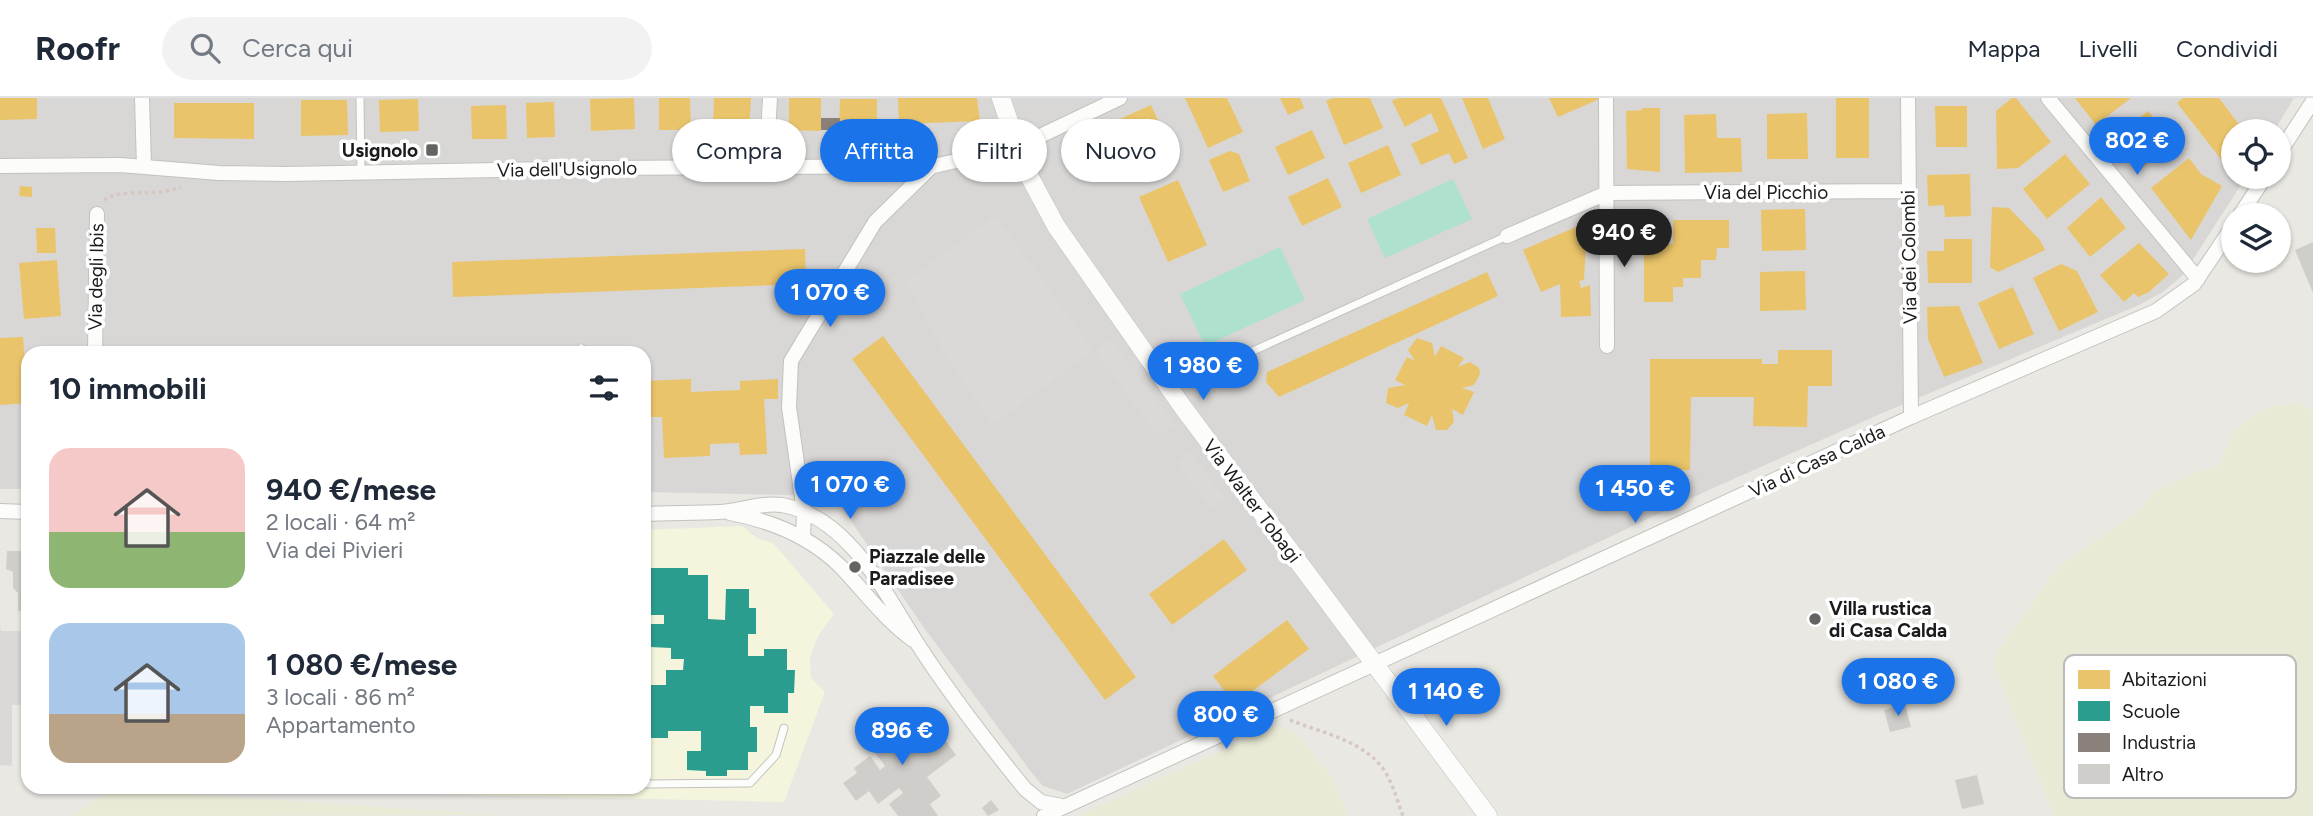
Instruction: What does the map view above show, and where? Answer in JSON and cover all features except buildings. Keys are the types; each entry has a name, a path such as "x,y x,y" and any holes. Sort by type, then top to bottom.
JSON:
{"street":[{"path":"142,98 144,167"},
{"path":"769,119 770,98"},
{"name":"Via Walter Tobagi","path":"1000,98 1007,119"},
{"name":"Via dell'Usignolo","path":"1047,133 1120,98"},
{"path":"1606,98 1607,346"},
{"name":"Via dei Colombi","path":"1908,98 1911,417"},
{"path":"2048,98 2199,278"},
{"path":"2291,135 2313,101"},
{"name":"Via dell'Usignolo","path":"0,166 144,167 234,174 672,168"},
{"path":"803,538 804,512 789,407 791,361 874,222 915,182"},
{"name":"Via Walter Tobagi","path":"1034,182 1052,219 1169,388 1488,816"},
{"name":"Via del Picchio","path":"1507,236 1607,193 1908,191"},
{"name":"Via degli Ibis","path":"94,346 97,214"},
{"name":"Via di Casa Calda","path":"1044,816 1911,417 2156,311 2184,294 2199,278 2221,244"},
{"path":"651,514 722,512 775,505 804,512 842,537 889,594 917,643 1029,793 1046,805 1064,807"},
{"path":"0,512 21,512"},
{"path":"722,512 765,521 803,538 830,557 885,617 917,643"}],"lane":[{"path":"360,98 361,173"},
{"path":"1169,388 1507,236"},
{"path":"651,784 750,783 776,755 784,728"}],"path":[{"name":"Via degli Ibis","path":"97,214 105,198 118,193 160,194 181,186"},
{"path":"1285,717 1345,740 1367,752 1387,774 1403,816"}],"shaded area":[{"path":"0,98 2294,98 2281,119 2221,119 2221,189 2238,189 2229,203 2221,203 2221,216 2183,275 2163,292 2139,305 1887,411 1711,489 1067,794 1043,786 1032,773 922,625 834,496 651,492 651,346 21,346 21,489 0,489"},
{"path":"1453,179 1472,219 1385,258 1367,219"},
{"path":"995,216 1094,350 992,425 948,359 906,281"},
{"path":"1280,247 1305,300 1205,346 1180,294"},
{"path":"1111,339 1174,425 1158,436 1095,351"},
{"path":"2297,403 2313,410 2313,816 2054,816 1993,662 1998,651 2057,568 2140,509 2154,492 2188,475 2217,467 2234,432 2254,414 2272,407"},
{"path":"1190,452 1225,498 1211,509 1177,462"},
{"path":"742,526 758,539 773,543 834,614 818,636 810,657 811,678 825,692 784,802 431,794 651,794 651,530"},
{"path":"0,625 1,631 21,631 21,705 12,705 12,766 0,765"},
{"path":"1279,725 1301,737 1329,773 1349,816 1077,816"},
{"path":"105,794 186,794 499,815 72,816"}],"place":[{"name":"Usignolo","path":"432,150"},
{"name":"Piazzale delle Paradisee","path":"855,567"},
{"name":"Villa rustica di Casa Calda","path":"1815,619"}]}
